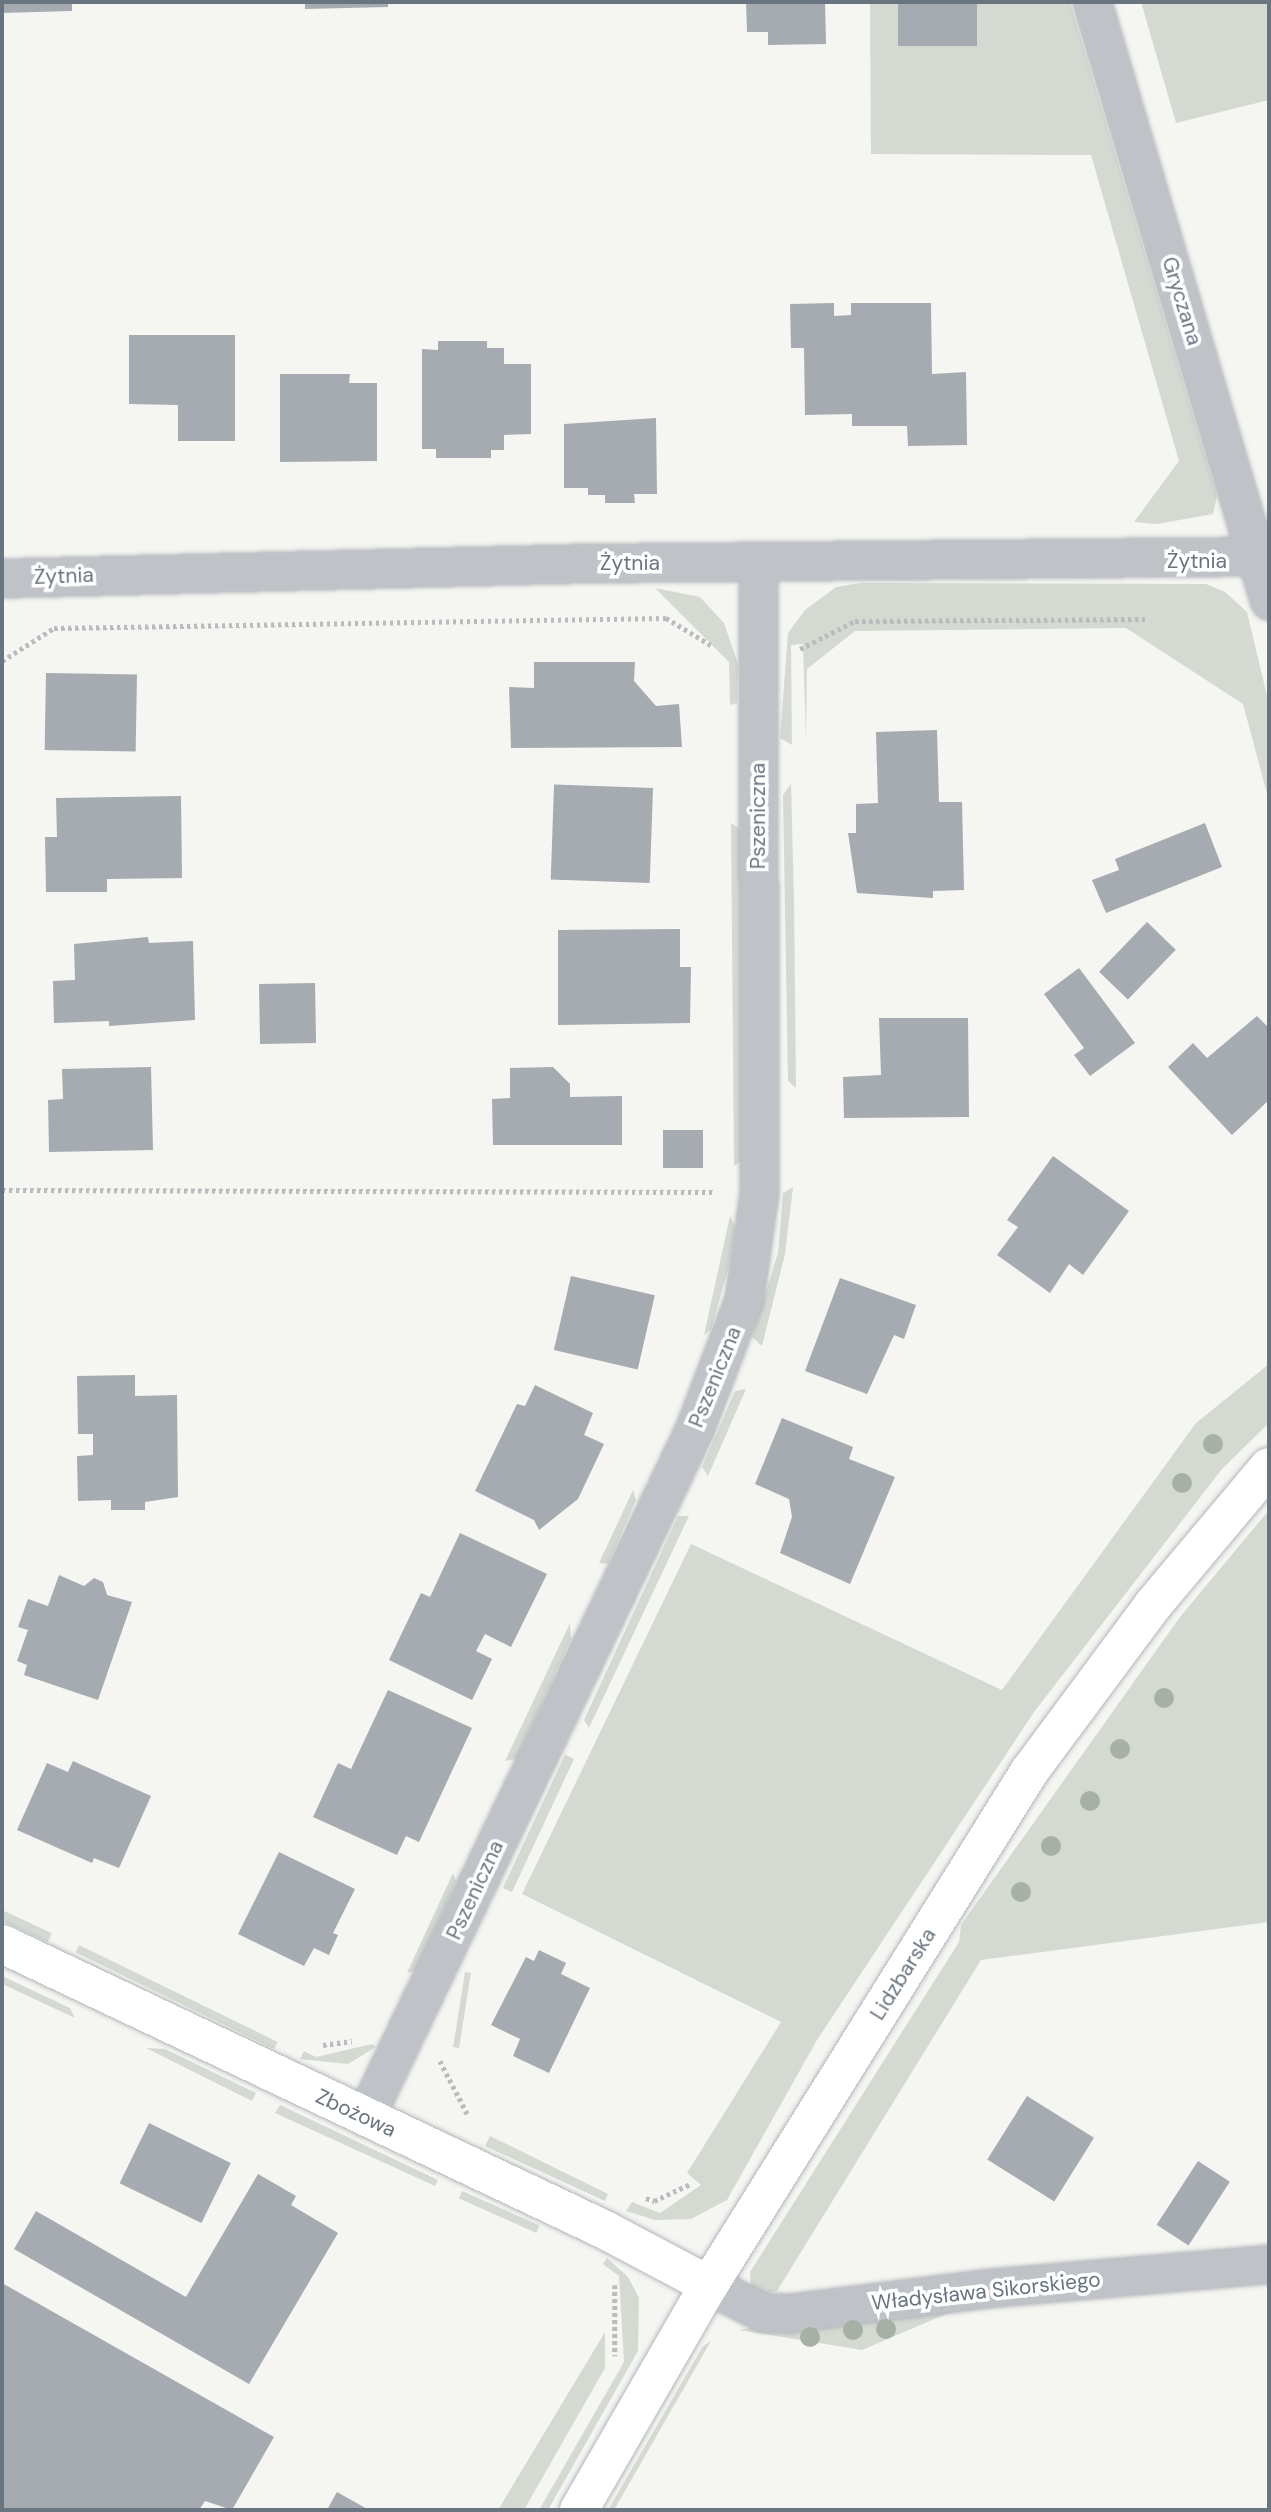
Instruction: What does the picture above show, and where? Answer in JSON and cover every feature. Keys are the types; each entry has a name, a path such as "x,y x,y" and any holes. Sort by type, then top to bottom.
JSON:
{"main road":[{"name":"Lidzbarska","path":"579,2510 709,2285 1029,1772 1153,1605 1269,1468"},
{"name":"Zbożowa","path":"2,1944 605,2230 709,2285"}],"street":[{"name":"Gryczana","path":"1092,2 1264,558 1269,600"},
{"name":"Żytnia","path":"2,578 590,563 758,565 1264,558"},
{"name":"Pszeniczna","path":"365,2117 724,1359 744,1299 759,1192 758,565"},
{"name":"Władysława Sikorskiego","path":"709,2285 762,2312 788,2313 1269,2263"}],"path":[{"path":"2,661 54,628 666,618 716,649 717,663"},
{"path":"2,1190 759,1192"},
{"path":"317,2046 375,2037 379,2028 404,2039 438,2057 470,2119"},
{"path":"634,2194 654,2201 690,2184"},
{"path":"605,2276 615,2283 615,2365"}],"shaded area":[{"path":"870,2 1070,2 1217,496 1213,514 1157,524 1134,522 1179,461 1091,155 871,154"},
{"path":"1141,2 1269,2 1269,100 1176,123"},
{"path":"860,583 1206,584 1225,592 1247,612 1269,704 1269,801 1243,704 1126,628 855,631 807,669 806,741 803,644 791,645 792,745 780,738 788,633 805,610 836,587"},
{"path":"655,588 700,597 724,623 738,664 737,703 730,705 729,662"},
{"path":"791,784 796,1088 788,1081 783,795"},
{"path":"731,823 740,829 743,957 744,1159 734,1166"},
{"path":"793,1187 785,1254 762,1346 752,1337 778,1253 783,1193"},
{"path":"730,1216 735,1226 729,1265 711,1330 704,1335"},
{"path":"1269,1364 1269,1423 1222,1469 1034,1712 817,2040 727,2200 691,2219 655,2220 626,2211 632,2202 660,2213 701,2185 687,2173 781,2022 522,1894 691,1544 1002,1690 1196,1423"},
{"path":"746,1389 708,1476 702,1467 735,1391"},
{"path":"633,1490 636,1500 608,1564 599,1563"},
{"path":"1269,1510 1269,1922 981,1960 777,2291 765,2294 751,2288 750,2272 959,1942 961,1925 1180,1617"},
{"path":"678,1516 689,1516 589,1728 584,1720"},
{"path":"570,1623 571,1639 516,1759 505,1761"},
{"path":"565,1755 574,1759 512,1892 503,1888"},
{"path":"453,1873 456,1881 416,1970 407,1973"},
{"path":"2,1910 52,1933 48,1942 2,1921"},
{"path":"79,1945 278,2042 274,2049 75,1952"},
{"path":"465,1972 471,1973 459,2048 453,2047"},
{"path":"2,1976 70,2008 75,2018 2,1984"},
{"path":"372,2044 376,2047 348,2064 300,2059 304,2051 316,2057"},
{"path":"146,2048 165,2049 256,2093 252,2101"},
{"path":"280,2105 438,2180 435,2186 275,2113"},
{"path":"490,2136 608,2194 605,2201 485,2146"},
{"path":"462,2191 540,2226 536,2233 459,2198"},
{"path":"607,2258 628,2277 639,2298 638,2351 548,2510 539,2510 624,2362 619,2276 603,2264"},
{"path":"995,2301 946,2314 862,2350 739,2330 832,2313"},
{"path":"605,2332 605,2368 524,2510 498,2510"},
{"path":"711,2341 614,2510 608,2510 703,2346"}],"building":[{"path":"2,2 72,2 72,11 2,13"},
{"path":"305,2 388,2 388,7 305,9"},
{"path":"746,2 825,2 826,44 768,45 768,32 747,32"},
{"path":"898,2 977,2 977,46 898,46"},
{"path":"834,303 834,316 851,315 851,303 931,303 932,374 966,372 967,445 908,446 907,426 852,426 852,414 805,415 804,348 791,348 790,304"},
{"path":"129,335 235,335 235,441 178,441 178,405 129,404"},
{"path":"438,341 487,341 487,348 504,348 504,364 531,364 531,434 504,435 504,450 491,450 491,458 436,458 436,449 422,449 422,349 438,350"},
{"path":"280,374 350,374 349,383 377,383 377,461 280,462"},
{"path":"656,418 657,494 634,494 635,503 605,503 605,495 588,495 588,488 564,488 564,424"},
{"path":"534,662 635,662 634,681 656,706 679,704 682,747 511,748 509,687 534,688"},
{"path":"46,673 137,675 136,752 45,750"},
{"path":"937,730 939,802 962,802 964,890 933,891 933,898 857,893 848,833 856,833 856,804 878,803 876,732"},
{"path":"554,785 653,788 650,883 551,879"},
{"path":"181,796 182,878 107,879 107,892 46,892 45,837 57,837 56,798"},
{"path":"1205,823 1222,867 1106,913 1092,880 1119,870 1115,859"},
{"path":"1147,922 1176,950 1128,999 1099,972"},
{"path":"680,929 680,967 691,967 690,1023 558,1025 558,930"},
{"path":"148,937 149,943 193,941 195,1020 109,1026 109,1021 54,1023 53,981 75,980 74,944"},
{"path":"1079,968 1135,1043 1090,1076 1074,1055 1084,1048 1044,994"},
{"path":"315,983 316,1043 260,1044 259,984"},
{"path":"1257,1016 1269,1028 1269,1100 1232,1135 1168,1067 1193,1043 1207,1058"},
{"path":"879,1018 968,1018 969,1117 844,1118 843,1077 881,1075"},
{"path":"151,1067 153,1150 49,1152 48,1100 63,1099 62,1069"},
{"path":"553,1067 570,1084 570,1097 622,1096 622,1145 493,1145 492,1099 510,1098 510,1068"},
{"path":"663,1130 703,1130 703,1168 663,1168"},
{"path":"1053,1156 1129,1211 1083,1275 1069,1264 1050,1293 997,1255 1018,1227 1007,1220"},
{"path":"571,1276 655,1295 638,1369 554,1350"},
{"path":"840,1278 916,1305 904,1339 894,1335 867,1394 805,1371"},
{"path":"135,1375 135,1396 177,1395 178,1497 145,1502 145,1510 111,1510 111,1500 78,1501 77,1456 93,1455 93,1434 78,1434 77,1376"},
{"path":"535,1385 593,1413 584,1435 604,1444 578,1499 539,1530 534,1520 475,1491 517,1404 525,1406"},
{"path":"782,1418 853,1447 849,1459 895,1477 850,1584 780,1553 792,1517 789,1499 755,1484"},
{"path":"460,1533 547,1574 511,1647 485,1634 476,1651 492,1659 472,1700 389,1660 421,1593 430,1597"},
{"path":"59,1575 84,1586 94,1578 103,1582 107,1595 132,1602 98,1700 24,1675 27,1665 17,1661 28,1630 18,1627 28,1599 48,1606"},
{"path":"388,1690 472,1728 419,1842 406,1836 397,1855 313,1817 338,1763 351,1769"},
{"path":"73,1761 151,1796 119,1868 94,1858 92,1863 17,1830 47,1763 68,1772"},
{"path":"279,1852 355,1889 333,1933 338,1935 329,1955 314,1948 304,1966 238,1934"},
{"path":"539,1950 566,1963 561,1974 590,1988 549,2073 513,2056 520,2039 491,2025 526,1957 534,1961"},
{"path":"1027,2096 1094,2138 1054,2201 987,2160"},
{"path":"149,2123 231,2163 201,2223 120,2183"},
{"path":"1198,2161 1230,2182 1188,2245 1157,2225"},
{"path":"258,2174 296,2196 291,2205 338,2233 249,2384 14,2249 36,2211 186,2297"},
{"path":"2,2283 274,2437 232,2510 205,2501 199,2510 2,2510"},
{"path":"337,2492 369,2510 327,2510"}]}
